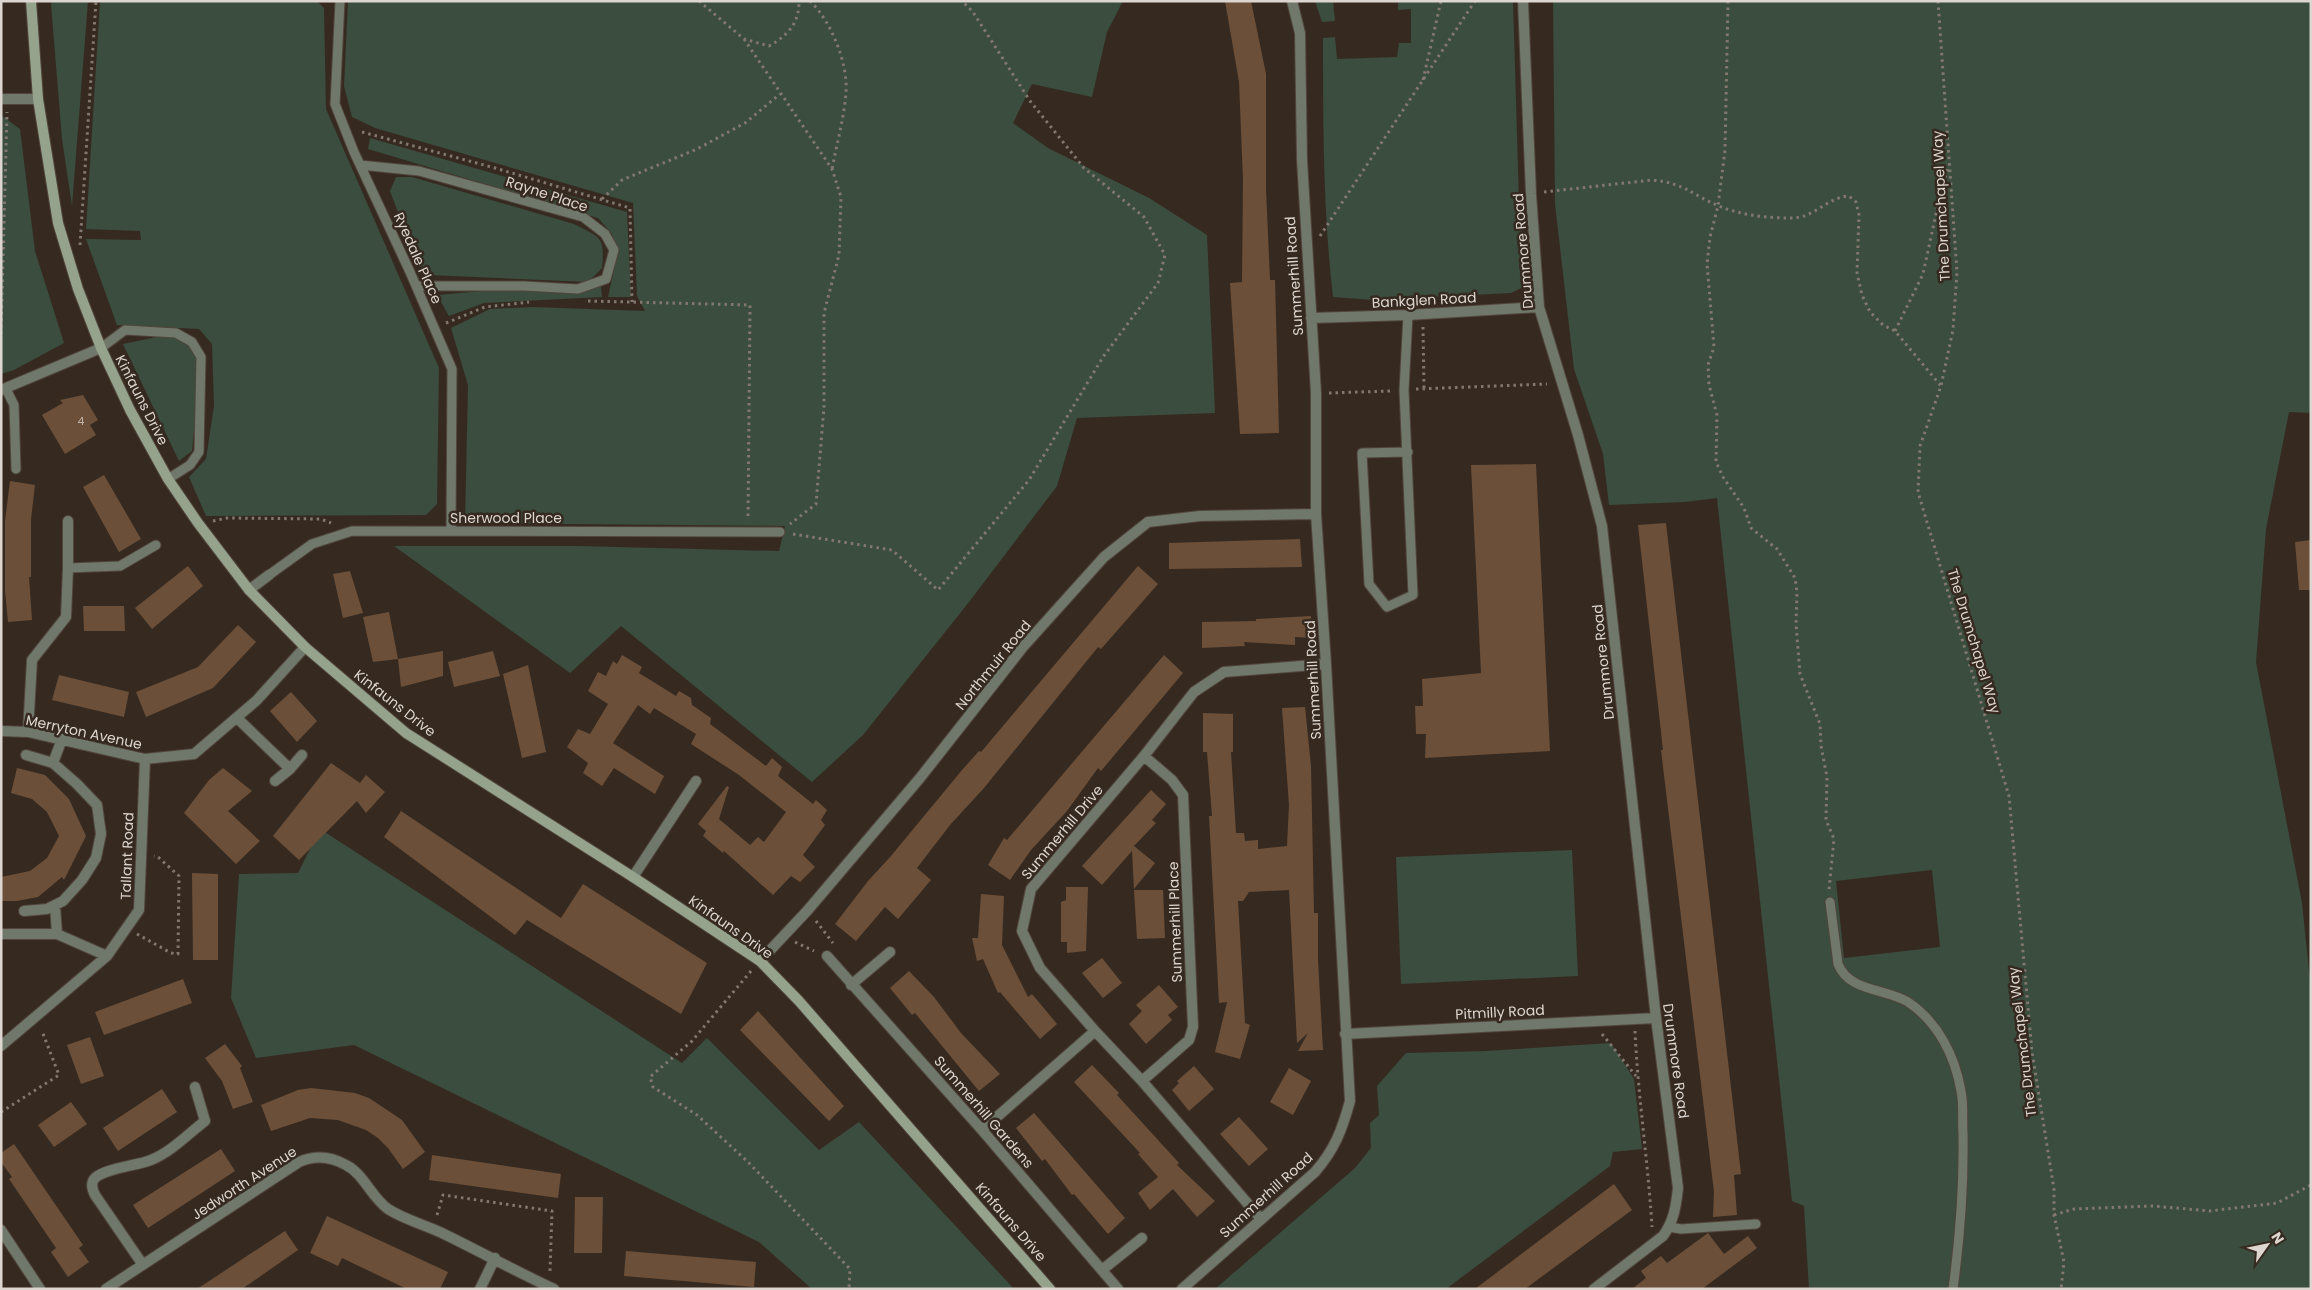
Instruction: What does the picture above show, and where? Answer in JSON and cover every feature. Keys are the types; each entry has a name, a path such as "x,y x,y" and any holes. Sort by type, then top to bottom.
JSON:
{"street":[{"name":"Kinfauns Drive","path":"31,1 38,99 58,223 78,289 100,348 130,410 168,479 198,523 249,590 305,647 406,733 633,877 760,961 799,1001 1050,1289"},
{"name":"Summerhill Road","path":"1182,1289 1315,1172 1326,1160 1339,1139 1350,1101 1316,514 1316,393 1306,255 1300,33 1292,1"},
{"name":"Drummore Road","path":"1523,1 1531,194 1539,307 1563,383 1602,526 1656,1018 1678,1188 1676,1206 1669,1227 1653,1245 1594,1289"},
{"path":"4,99 38,99"},
{"name":"Bankglen Road","path":"1311,318 1408,315 1539,307"},
{"path":"3,389 100,348"},
{"name":"Northmuir Road","path":"760,961 807,911 920,778 1023,648 1104,557 1148,522 1200,516 1316,514"},
{"path":"28,732 32,660 66,617 68,521"},
{"name":"Sherwood Place","path":"249,590 269,575"},
{"name":"Merryton Avenue","path":"1,732 28,732 144,759 194,754 257,700 305,647"},
{"name":"Summerhill Drive","path":"1261,1220 1142,1081 1040,968 1022,931 1031,889 1144,756 1194,692 1224,672 1326,664"},
{"path":"237,718 290,769"},
{"path":"53,763 62,739"},
{"path":"24,911 47,909 63,901 82,880 96,858 101,834 97,806 77,784 53,763 26,755"},
{"path":"275,781 290,769 302,755"},
{"name":"Summerhill Place","path":"1142,1081 1189,1040 1193,1027 1183,795 1172,780 1144,756"},
{"name":"Tallant Road","path":"1,1046 107,956 139,910 144,759"},
{"path":"633,877 696,780"},
{"path":"55,905 57,934"},
{"path":"1,934 57,934 107,956"},
{"path":"851,985 890,952"},
{"name":"Summerhill Gardens","path":"827,956 837,970 982,1130 1118,1289"},
{"name":"Pitmilly Road","path":"1345,1034 1656,1018"},
{"path":"982,1130 1095,1031"},
{"path":"143,1264 95,1195 92,1189 92,1182 97,1176 106,1172 136,1166 160,1156 205,1121 195,1087"},
{"name":"Jedworth Avenue","path":"106,1289 299,1162 310,1158 322,1157 348,1166 359,1176 379,1202 390,1210 433,1228 552,1288"},
{"path":"1,1230 40,1289"},
{"path":"1102,1270 1142,1238"},
{"path":"480,1289 495,1258"}],"lane":[{"name":"Ryedale Place","path":"340,1 335,104 360,165 452,369 451,531"},
{"name":"Rayne Place","path":"360,165 419,171 583,217 605,234 614,250 606,279 578,289 524,286 416,286"},
{"path":"1408,315 1404,390 1408,452 1413,595 1387,607 1369,584 1362,453 1408,452"},
{"path":"100,348 125,330 176,333 192,342 201,356 199,452 190,465 168,479"},
{"path":"3,389 14,405 16,469"},
{"name":"Sherwood Place","path":"269,575 312,544 352,531 780,532"},
{"path":"68,568 120,566 156,545"},
{"path":"1830,902 1838,964 1841,973 1855,984 1906,1001 1922,1012 1942,1035 1952,1059 1962,1092 1964,1172 1953,1289"},
{"path":"1669,1227 1681,1230 1756,1224"}],"path":[{"path":"80,250 96,1"},
{"path":"699,1 744,39 832,169 841,197 839,255 824,313 824,407 816,504 780,532"},
{"path":"744,39 769,46 786,36 799,14 799,1"},
{"path":"810,1 823,13 840,50 846,90 832,169"},
{"path":"780,532 892,550 938,590 1029,480 1103,357 1158,283 1165,255 1144,217 1084,168 1030,101 973,12 962,1"},
{"path":"1422,83 1441,1"},
{"path":"1306,255 1327,228 1475,1"},
{"path":"1728,1 1725,150 1718,206 1710,237 1707,264 1714,347 1708,366 1709,385 1717,416 1716,462 1723,477 1744,508 1751,528 1777,549 1794,578 1797,592 1796,624 1800,674 1820,724 1821,746 1827,777 1826,820 1834,839 1830,902"},
{"name":"The Drumchapel Way","path":"1938,1 1951,161 1957,272 1953,330 1940,386 1920,446 1918,492 2009,796 2032,1052 2054,1189 2054,1215 2064,1262 2061,1289"},
{"path":"602,200 622,180 697,149 745,123 780,94"},
{"path":"1,334 4,99"},
{"path":"1895,331 1923,274 1942,186 1951,161"},
{"path":"1531,194 1652,180 1670,182 1690,190 1718,206 1742,213 1791,218 1804,218 1833,200 1849,196 1856,202 1859,215 1857,273 1862,295 1870,312 1883,325 1895,331 1940,386"},
{"path":"434,328 485,307 537,301"},
{"path":"584,301 750,304 747,532"},
{"path":"1423,314 1424,389"},
{"path":"1316,393 1563,383"},
{"path":"198,523 227,518 321,519 352,531"},
{"path":"126,928 170,953 178,954 179,876 158,856 141,855"},
{"path":"807,911 833,940 837,970"},
{"path":"783,937 827,956"},
{"path":"760,961 692,1041 650,1077 653,1087 697,1115 749,1163 850,1269 849,1289"},
{"path":"1,1112 59,1075 36,1016"},
{"path":"1632,1019 1635,1030 1637,1076 1648,1172 1653,1245"},
{"path":"1589,1021 1609,1041 1637,1076"},
{"path":"2054,1215 2074,1209 2153,1206 2210,1211 2277,1203 2311,1185"},
{"path":"433,1228 443,1195 552,1211 552,1288"}],"green space":[{"path":"53,1 88,1 72,206 62,139 51,4"},
{"path":"100,1 317,1 324,8 326,109 439,368 437,504 426,515 206,516 189,477 206,459 214,406 212,344 199,329 117,325 86,239 141,240 140,231 86,229"},
{"path":"348,1 1123,1 1107,32 1092,97 1032,84 1013,123 1048,148 1149,198 1207,235 1215,413 1077,418 1057,486 969,602 863,735 812,782 621,626 570,673 394,546 579,546 779,551 785,526 465,523 468,385 451,328 490,309 532,307 645,311 637,296 633,203 375,128 352,117 344,86"},
{"path":"1315,1 1333,1 1335,21 1322,22"},
{"path":"1398,1 1513,1 1519,201 1527,285 1511,293 1373,300 1333,297 1325,200 1323,38 1335,37 1337,59 1397,57 1399,43 1411,43 1411,9 1398,10"},
{"path":"1553,1 2311,1 2311,413 2289,412 2266,529 2256,662 2302,903 2311,990 2311,1289 1809,1289 1804,1206 1792,1201 1717,498 1685,502 1609,505 1603,454 1574,369 1555,204","holes":["1932,870 1940,947 1844,958 1836,881"]},
{"path":"1,115 20,129 35,251 64,343 14,370 1,374"},
{"path":"370,138 627,212 631,297 608,297 616,261 612,234 598,218 368,149"},
{"path":"396,177 412,177 574,224 599,239 603,250 602,268 588,282 428,275 418,265 390,191"},
{"path":"601,286 602,297 484,303 449,316 437,295 493,290 583,292"},
{"path":"176,333 192,342 201,360 192,451 179,461 123,344"},
{"path":"320,829 682,1063 707,1038 819,1150 859,1122 1014,1289 812,1289 759,1242 354,1045 256,1058 231,998 239,874 298,873"},
{"path":"1572,850 1578,976 1401,984 1396,857"},
{"path":"1611,1043 1634,1079 1642,1149 1613,1152 1610,1166 1446,1289 1215,1289 1355,1168 1371,1148 1370,1123 1379,1115 1377,1086 1406,1053 1486,1051"}],"building":[{"path":"1225,1 1251,1 1266,74 1266,189 1270,280 1275,280 1279,433 1240,434 1230,283 1242,282 1243,180 1239,82"},
{"path":"83,395 98,420 90,425 96,435 65,454 42,415 63,403 60,400"},
{"path":"1536,464 1550,751 1425,758 1426,734 1416,734 1415,706 1423,706 1422,679 1481,673 1471,465"},
{"path":"104,475 141,539 119,552 83,487"},
{"path":"10,481 35,485 31,519 31,577 29,577 32,620 8,622 5,591 5,521"},
{"path":"1666,523 1741,1174 1734,1175 1737,1215 1713,1217 1714,1192 1661,750 1663,750 1638,525"},
{"path":"1300,539 1302,567 1169,569 1169,543"},
{"path":"2311,540 2311,590 2299,590 2295,542"},
{"path":"188,566 203,586 152,629 135,608"},
{"path":"1138,566 1158,584 1101,649 1098,647 984,788 950,825 917,868 931,880 898,919 885,907 856,941 835,924 868,881 962,770 979,751 981,752"},
{"path":"350,571 363,613 343,618 333,574"},
{"path":"83,606 124,606 125,631 84,631"},
{"path":"389,612 398,659 373,662 363,617"},
{"path":"1311,616 1312,638 1295,637 1295,645 1244,642 1245,646 1202,648 1202,622 1256,621 1256,619"},
{"path":"238,625 256,642 213,688 146,717 136,692 198,667"},
{"path":"443,651 443,676 401,687 398,659"},
{"path":"493,651 500,676 454,687 448,662"},
{"path":"622,655 642,667 639,673 676,696 679,691 691,698 692,705 711,718 710,724 766,766 772,758 782,767 778,776 813,804 816,800 827,810 821,820 825,825 803,855 815,867 800,882 791,876 773,895 724,851 723,853 703,836 706,831 698,824 727,786 729,787 719,819 750,845 758,837 764,842 786,812 739,775 691,744 696,734 654,708 650,714 638,705 613,743 664,776 655,794 614,768 602,786 583,773 588,763 567,747 578,729 590,734 608,704 588,691 598,672 606,676 613,661 617,664"},
{"path":"1164,655 1183,673 1101,771 1098,768 1067,811 1031,850 1010,880 988,865 1004,838 1007,840"},
{"path":"528,665 546,752 522,758 503,674"},
{"path":"59,675 129,692 124,717 52,700"},
{"path":"291,692 317,721 297,742 270,711"},
{"path":"1305,707 1311,766 1314,913 1318,913 1318,960 1323,1050 1298,1051 1308,1033 1297,1043 1289,890 1249,892 1243,901 1238,901 1245,1023 1250,1025 1240,1059 1215,1052 1227,1002 1219,1003 1209,816 1212,816 1207,752 1203,752 1203,713 1233,714 1233,752 1231,752 1236,833 1244,833 1245,841 1258,840 1258,849 1287,846 1289,805 1282,708"},
{"path":"331,763 360,783 366,775 385,792 366,813 357,801 299,860 273,836"},
{"path":"17,768 45,775 69,799 86,836 64,880 62,877 38,897 17,901 1,901 1,877 30,871 47,858 59,836 47,812 32,799 11,793"},
{"path":"223,768 252,791 228,811 260,841 236,864 184,813 209,780"},
{"path":"1151,790 1166,804 1152,820 1156,823 1134,846 1155,863 1134,889 1132,851 1102,885 1082,866"},
{"path":"401,811 561,918 583,884 707,963 681,1014 527,920 515,935 384,837"},
{"path":"192,873 218,874 218,960 193,960"},
{"path":"1066,887 1088,887 1086,951 1067,953 1067,942 1061,942 1061,902 1066,900"},
{"path":"1134,890 1163,890 1165,938 1137,939"},
{"path":"981,894 1004,896 1002,945 1028,997 1032,994 1057,1024 1040,1039 1000,992 998,993 983,959 977,961 972,938 978,938"},
{"path":"1102,958 1122,983 1103,998 1082,973"},
{"path":"909,971 934,997 961,1033 1000,1074 979,1091 915,1013 912,1015 890,988"},
{"path":"183,979 192,1003 104,1035 95,1012"},
{"path":"1159,985 1178,1007 1168,1015 1172,1020 1146,1044 1129,1024 1142,1011 1136,1005"},
{"path":"758,1011 844,1106 829,1121 740,1030"},
{"path":"90,1037 104,1076 81,1084 67,1045"},
{"path":"225,1044 242,1066 240,1068 253,1102 233,1109 222,1081 205,1058"},
{"path":"1092,1065 1119,1093 1117,1095 1179,1163 1177,1165 1215,1201 1197,1217 1173,1189 1150,1210 1138,1193 1158,1177 1138,1154 1140,1153 1074,1082"},
{"path":"1194,1066 1214,1089 1189,1111 1172,1090 1179,1083 1177,1081"},
{"path":"1289,1068 1311,1081 1293,1115 1270,1102"},
{"path":"311,1088 355,1093 369,1098 402,1120 425,1152 403,1169 388,1148 378,1138 366,1130 338,1120 310,1118 271,1131 261,1105 298,1090"},
{"path":"162,1089 177,1112 118,1151 103,1128"},
{"path":"71,1102 87,1124 54,1147 38,1125"},
{"path":"1034,1113 1125,1218 1108,1234 1074,1194 1072,1195 1045,1159 1042,1161 1016,1128"},
{"path":"1239,1117 1268,1149 1249,1166 1220,1134"},
{"path":"14,1144 83,1245 79,1248 89,1262 68,1277 51,1252 56,1248 9,1179 12,1177 1,1162 1,1153"},
{"path":"221,1149 235,1171 148,1228 133,1205"},
{"path":"432,1155 561,1174 558,1198 429,1180"},
{"path":"1614,1184 1632,1210 1525,1289 1475,1289"},
{"path":"575,1197 603,1197 602,1253 574,1253"},
{"path":"327,1216 448,1272 440,1289 407,1289 342,1258 338,1266 310,1253"},
{"path":"285,1231 298,1250 242,1289 197,1289"},
{"path":"1708,1233 1724,1254 1748,1236 1757,1248 1702,1289 1632,1289 1646,1278 1641,1271 1661,1256 1667,1263"},
{"path":"626,1251 756,1262 754,1287 624,1276"}]}
